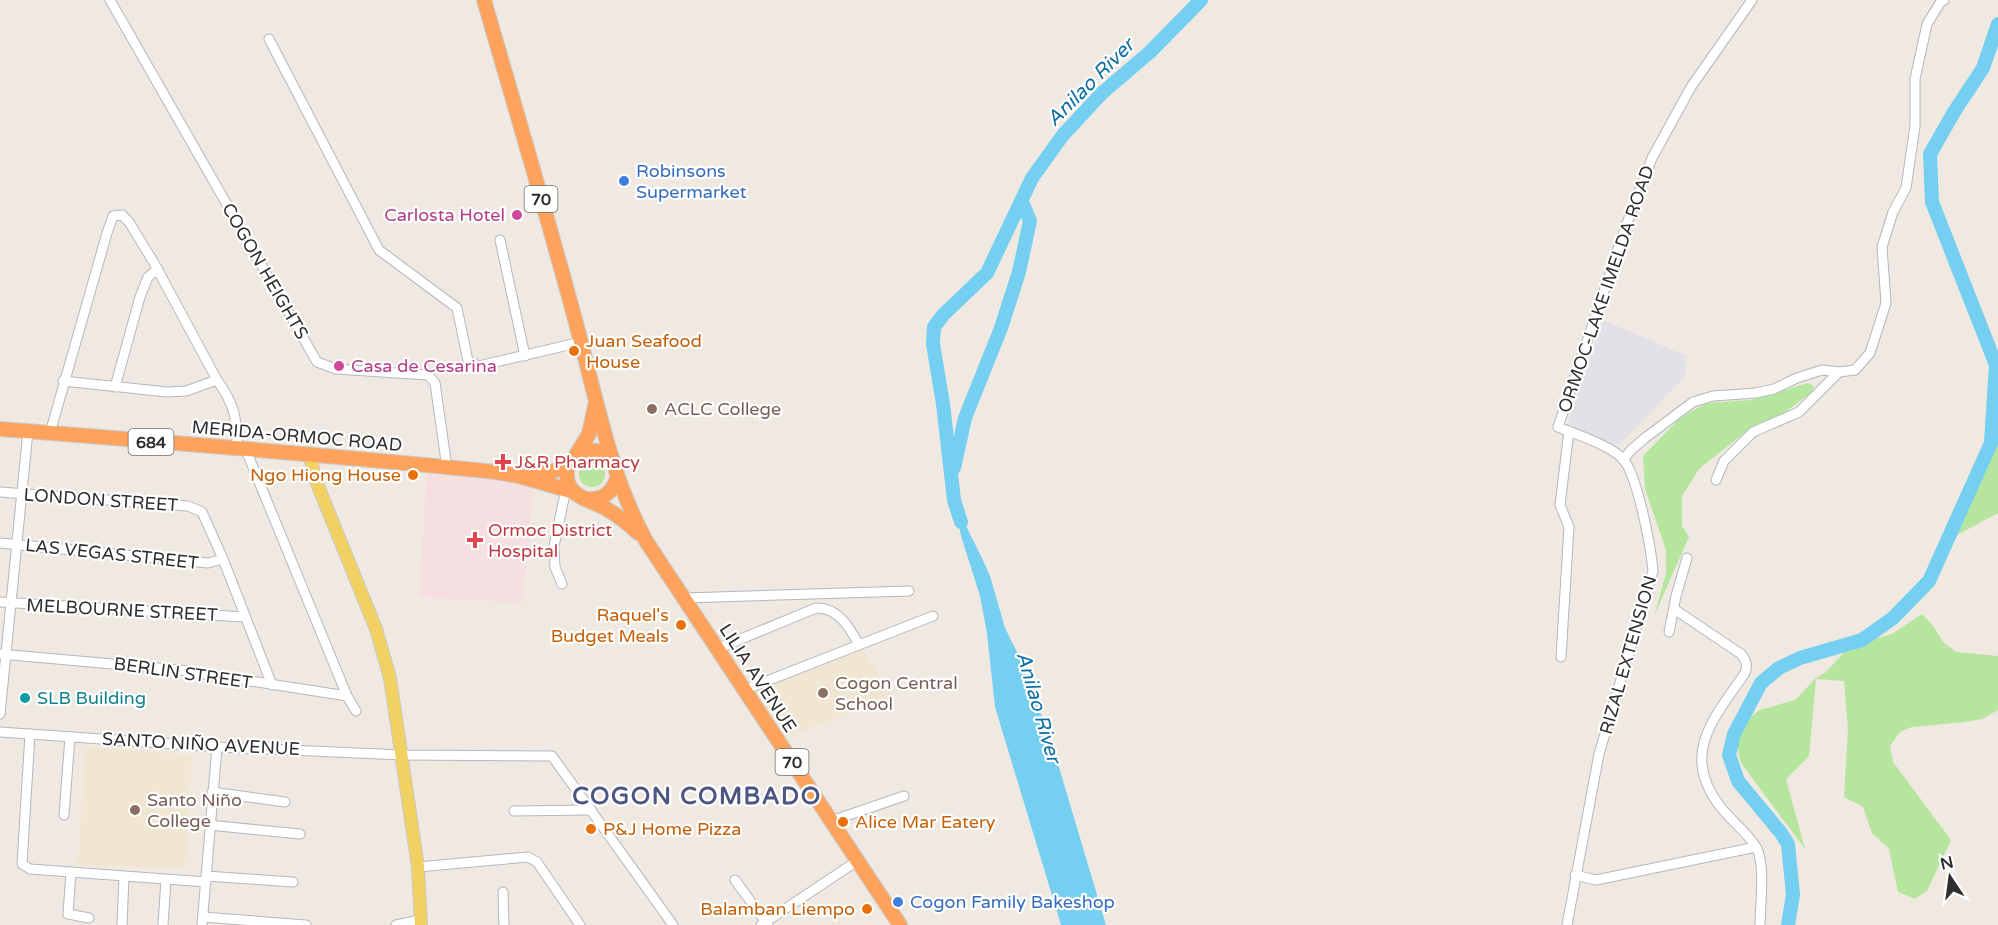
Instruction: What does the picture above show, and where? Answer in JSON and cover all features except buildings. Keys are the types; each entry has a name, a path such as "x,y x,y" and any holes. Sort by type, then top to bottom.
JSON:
{"highway":[{"name":"70","path":"484,0 617,478 646,541"},
{"name":"70","path":"573,459 592,425 596,401"},
{"name":"MERIDA-ORMOC ROAD","path":"0,429 309,453 519,476 545,474 573,459"},
{"path":"612,459 597,450 586,451 573,459 567,474 570,487 576,494 593,500 611,491 617,478"},
{"name":"MERIDA-ORMOC ROAD","path":"519,476 576,494"},
{"name":"70","path":"576,494 615,514 646,541"},
{"name":"LILIA AVENUE","path":"646,541 900,925"}],"main road":[{"path":"309,453 316,481 376,629 390,678 418,867 421,923"}],"street":[{"name":"COGON HEIGHTS","path":"110,0 317,362 336,369 428,375 435,383 447,468"},
{"name":"ORMOC-LAKE IMELDA ROAD","path":"1569,431 1558,427 1627,223 1652,158 1691,87 1752,0"},
{"path":"1561,657 1569,527 1560,505 1569,431 1614,452 1623,460 1645,438 1693,402 1713,396 1756,393 1774,389 1822,370 1839,372 1855,370 1869,353 1886,303 1882,247 1893,212 1906,188 1915,126 1916,79 1927,24 1944,0"},
{"path":"269,39 379,250 457,308 468,361 479,366 581,342"},
{"path":"50,433 63,381 113,216 122,215 129,222 158,269 216,380 229,397 237,423 241,449 347,696 356,711"},
{"path":"500,240 525,356"},
{"path":"115,387 140,297 148,277 158,269"},
{"path":"1716,480 1724,461 1753,432 1799,412 1839,372"},
{"path":"63,381 167,392 186,391 216,380"},
{"path":"0,714 3,654 11,603 28,431"},
{"name":"RIZAL EXTENSION","path":"1567,925 1599,754 1653,572 1651,545 1630,471 1623,460"},
{"name":"LONDON STREET","path":"0,492 188,506 202,512 223,559"},
{"path":"562,584 555,567 554,546 576,494"},
{"name":"LAS VEGAS STREET","path":"0,543 208,563 223,559"},
{"path":"1669,632 1687,558"},
{"path":"223,559 272,685"},
{"path":"685,598 909,591"},
{"name":"MELBOURNE STREET","path":"0,602 244,617"},
{"path":"718,648 816,608 831,610 842,619 859,645"},
{"path":"1674,609 1741,654 1745,660 1747,668 1745,673 1709,726 1704,739 1703,767 1706,782 1713,796 1755,847 1760,860 1760,925"},
{"path":"744,690 933,616"},
{"name":"BERLIN STREET","path":"3,654 180,670 347,696"},
{"name":"SANTO NIÑO AVENUE","path":"0,732 218,747 403,755 552,756 591,810"},
{"path":"30,734 22,864 30,869 166,880 293,882"},
{"path":"64,815 70,737"},
{"path":"218,747 209,825 203,921 306,925"},
{"path":"212,792 285,802"},
{"path":"831,821 904,796"},
{"path":"514,811 591,810 673,925"},
{"path":"209,825 300,834"},
{"path":"1575,874 1596,880 1755,847"},
{"path":"418,867 528,857 537,862 580,925"},
{"path":"735,880 764,924 857,861"},
{"path":"71,872 68,915 89,918"},
{"path":"122,925 123,877"},
{"path":"163,925 166,880"},
{"path":"502,892 504,925"},
{"path":"396,925 421,923"}],"shaded area":[{"path":"1603,320 1687,356 1684,378 1617,447 1575,428 1568,422"},
{"name":"Ormoc District Hospital","path":"427,474 533,482 523,603 419,597"},
{"name":"Cogon Central School","path":"860,646 893,697 784,738 753,689"},
{"name":"Santo Niño College","path":"85,747 192,755 185,868 78,865"}],"green space":[{"path":"1808,383 1814,386 1813,391 1784,413 1749,429 1699,469 1682,496 1682,526 1689,537 1654,616 1666,573 1666,550 1645,489 1643,456 1679,419 1706,403 1751,400"},
{"path":"1998,438 1998,513 1957,535 1997,443"},
{"path":"592,461 601,465 605,474 601,483 592,487 583,483 579,474 583,465"},
{"path":"1922,614 1934,627 1943,642 1956,652 1998,656 1998,710 1982,719 1912,727 1900,732 1890,746 1893,762 1951,840 1927,891 1915,899 1898,892 1889,849 1872,833 1863,807 1844,797 1848,729 1844,681 1816,679 1809,756 1786,779 1805,849 1741,763 1737,747 1742,729 1753,715 1760,710 1795,700 1816,678 1826,672 1850,646 1892,634"}],"water":[{"path":"955,504 990,576 1005,628 1024,666 1055,754 1106,925 1061,925 995,707 987,633 980,596 961,536"}],"waterway":[{"name":"Anilao River","path":"961,522 954,500 943,404 933,344 934,327 943,315 987,273 1032,178 1063,135 1102,93 1150,52 1201,0"},
{"path":"1788,925 1793,895 1788,844 1738,781 1729,755 1734,734 1761,683 1779,668 1800,658 1862,640 1893,618 1929,581 1991,443 1996,365 1932,202 1930,154 1983,68 1998,24"},
{"name":"Anilao River","path":"954,468 965,418 1001,328 1019,272 1030,221 1022,202"}],"place":[{"name":"Robinsons Supermarket","path":"624,181"},
{"name":"Carlosta Hotel","path":"517,215"},
{"name":"Juan Seafood House","path":"574,351"},
{"name":"Casa de Cesarina","path":"339,366"},
{"name":"ACLC College","path":"652,409"},
{"name":"J&R Pharmacy","path":"503,462"},
{"name":"Ngo Hiong House","path":"413,475"},
{"name":"Ormoc District Hospital","path":"475,540"},
{"name":"Raquel's Budget Meals","path":"681,625"},
{"name":"Cogon Central School","path":"823,693"},
{"name":"SLB Building","path":"25,698"},
{"name":"Santo Niño College","path":"135,810"},
{"name":"Alice Mar Eatery","path":"843,822"},
{"name":"P&J Home Pizza","path":"591,829"},
{"name":"Cogon Family Bakeshop","path":"898,902"},
{"name":"Balamban Liempo","path":"867,909"}],"district":[{"name":"COGON COMBADO","path":"697,796"}]}
